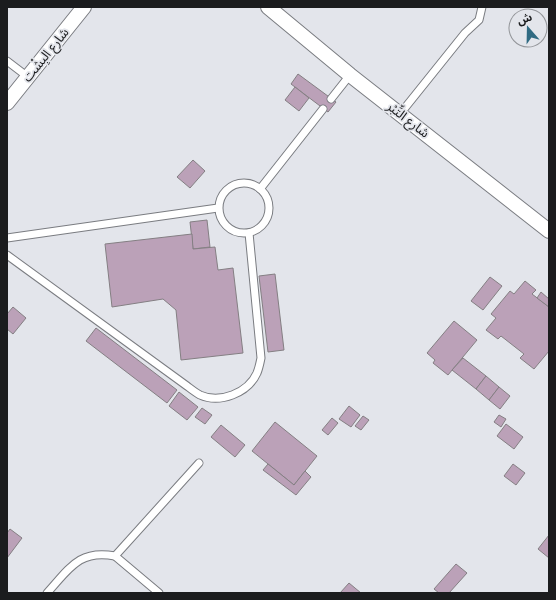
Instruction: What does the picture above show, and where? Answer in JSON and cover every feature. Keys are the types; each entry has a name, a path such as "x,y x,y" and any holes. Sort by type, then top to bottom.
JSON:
{"street":[{"name":"شارع البِشْت","path":"7,103 84,7"},
{"name":"شارع التِّبْر","path":"268,7 350,75 549,231"}],"lane":[{"path":"400,114 465,33 479,20 482,7"},
{"path":"7,61 28,77"},
{"path":"332,99 350,75"},
{"path":"260,189 324,109"},
{"path":"238,184 250,184 260,189 266,196 269,205 268,214 264,223 249,233 237,233 227,228 220,219 218,208 221,197 228,188 238,184"},
{"path":"7,238 218,208"},
{"path":"7,255 187,386 201,395 217,398 233,395 247,387 257,373 261,358 249,233"},
{"path":"115,556 199,463"},
{"path":"47,593 77,561 95,555 115,556 159,593"}],"building":[{"path":"298,74 336,102 328,112 291,84"},
{"path":"295,87 309,98 299,111 285,100"},
{"path":"193,160 205,171 190,188 177,177"},
{"path":"207,220 210,247 193,249 190,222"},
{"path":"192,234 193,249 215,247 218,270 233,268 243,353 181,360 176,310 163,299 112,307 105,244"},
{"path":"275,274 284,350 268,352 259,276"},
{"path":"490,277 502,286 483,310 471,301"},
{"path":"525,281 536,290 532,294 549,307 549,351 534,369 520,358 524,354 501,336 498,339 486,330 496,318 491,314 510,291 514,294"},
{"path":"541,292 549,299 549,307 537,298"},
{"path":"13,307 26,318 13,334 7,329 7,314"},
{"path":"454,321 477,340 448,375 433,363 435,360 427,353"},
{"path":"96,328 177,390 167,403 86,341"},
{"path":"463,358 486,376 476,389 452,370"},
{"path":"486,376 499,387 489,400 476,389"},
{"path":"499,387 510,396 500,409 489,400"},
{"path":"179,392 198,407 187,420 169,406"},
{"path":"349,406 360,415 351,427 339,419"},
{"path":"202,408 212,415 205,424 195,417"},
{"path":"499,415 506,419 501,427 494,422"},
{"path":"363,416 369,420 361,430 355,426"},
{"path":"332,418 338,423 328,435 322,430"},
{"path":"275,422 317,456 294,485 252,451"},
{"path":"506,424 523,437 514,449 497,436"},
{"path":"221,425 245,445 235,457 211,437"},
{"path":"268,464 294,485 305,471 311,477 296,495 263,470"},
{"path":"513,464 525,473 516,485 504,476"},
{"path":"10,529 22,538 7,558 7,533"},
{"path":"549,535 549,558 538,549"},
{"path":"456,564 467,573 449,593 439,593 434,589"},
{"path":"349,583 361,593 340,593"}]}
